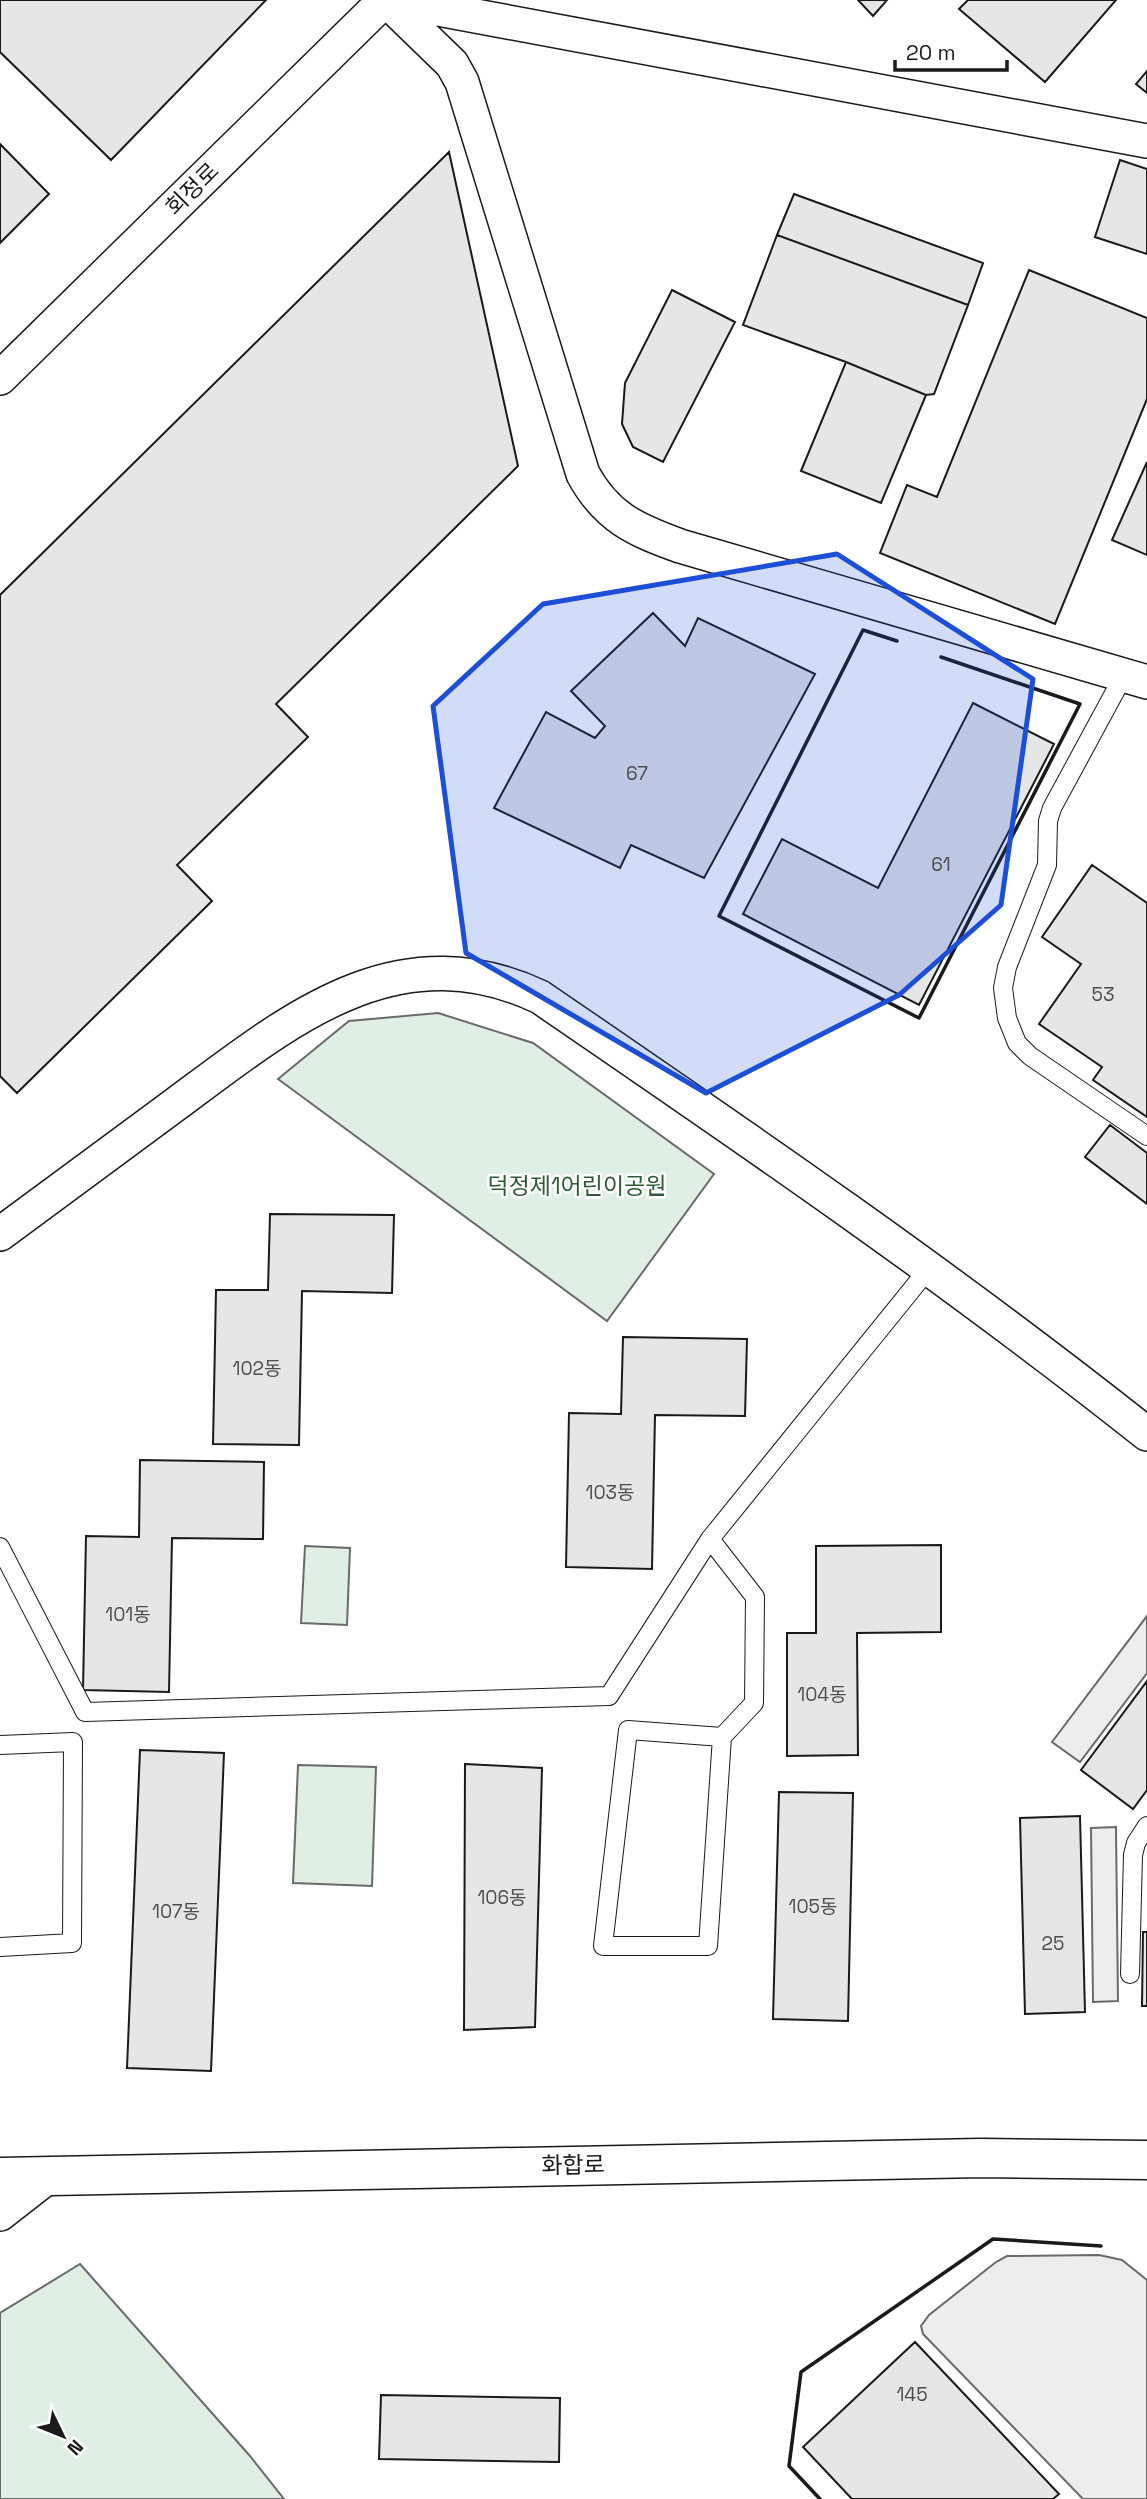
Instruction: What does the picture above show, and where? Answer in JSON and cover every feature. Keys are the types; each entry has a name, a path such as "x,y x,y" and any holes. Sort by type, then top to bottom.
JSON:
{"main road":[{"name":"화합로","path":"0,2177 967,2158 1147,2160"}],"street":[{"path":"387,0 1147,141"},
{"path":"387,0 452,64 462,82 583,474 602,502 627,524 680,545 1136,678"},
{"name":"회정로","path":"0,378 387,0"},
{"path":"0,1234 264,1039 314,1007 377,982 400,977 450,974 495,980 517,986 540,997 835,1199 930,1267 1147,1434"},
{"path":"0,2214 50,2175"}],"lane":[{"path":"1136,678 1048,821 1047,865 1007,967 1003,988 1004,1003 1014,1036 1030,1056 1147,1136"},
{"path":"0,1547 85,1712 609,1696 710,1539 930,1267"},
{"path":"710,1539 755,1597 754,1703 722,1737 708,1946 603,1946 628,1730 722,1737"},
{"path":"0,1745 73,1742 72,1943 0,1947"},
{"path":"1130,1973 1133,1855 1136,1843 1147,1826"}],"highlighted area":[{"path":"837,554 1033,679 1001,905 899,995 706,1093 466,953 433,706 543,604"}],"green space":[{"name":"덕정제1어린이공원","path":"438,1013 533,1043 714,1174 607,1321 278,1079 349,1021"},
{"path":"305,1546 350,1548 347,1625 301,1623"},
{"path":"298,1765 376,1767 372,1886 293,1883"},
{"path":"80,2264 250,2456 284,2499 0,2499 0,2313"}],"shaded area":[{"path":"1147,1616 1147,1673 1080,1762 1052,1742"},
{"path":"1116,1827 1118,2001 1093,2002 1091,1828"},
{"path":"1099,2255 1122,2260 1147,2280 1147,2499 1083,2499 923,2334 921,2326 929,2315 1007,2256"}],"building":[{"path":"0,0 266,0 111,160 0,52"},
{"path":"858,0 887,0 873,16"},
{"path":"968,0 1116,0 1045,82 959,9"},
{"path":"1147,71 1147,93 1136,84"},
{"path":"0,144 49,194 0,243"},
{"path":"449,152 518,466 276,704 308,737 177,865 212,901 17,1093 0,1076 0,595"},
{"path":"1120,160 1147,169 1147,254 1095,237"},
{"path":"794,194 983,263 968,305 777,235"},
{"path":"777,235 968,305 934,394 926,395 846,362 743,325"},
{"path":"1029,270 1147,318 1147,399 1055,624 880,553 907,485 937,497"},
{"path":"672,290 735,322 663,462 633,447 622,424 625,383"},
{"path":"846,362 926,395 881,503 801,471"},
{"path":"1147,462 1147,555 1112,540"},
{"path":"653,613 685,646 698,618 815,674 704,878 631,845 620,868 494,808 546,712 595,738 605,726 571,691"},
{"path":"973,703 1054,744 919,1005 743,914 782,839 878,888"},
{"path":"1092,865 1147,903 1147,1117 1093,1080 1102,1067 1039,1024 1081,964 1042,937"},
{"path":"1110,1125 1147,1153 1147,1204 1085,1157"},
{"path":"270,1214 394,1215 392,1293 302,1291 299,1445 213,1444 216,1290 268,1290"},
{"path":"623,1337 747,1339 745,1416 655,1415 652,1569 566,1567 569,1413 621,1414"},
{"path":"140,1460 264,1462 263,1539 172,1538 169,1692 83,1690 86,1536 139,1537"},
{"path":"941,1545 941,1632 857,1633 858,1755 787,1756 787,1633 816,1633 816,1546"},
{"path":"1147,1681 1147,1790 1133,1809 1081,1770"},
{"path":"140,1750 224,1753 211,2071 127,2068"},
{"path":"465,1764 542,1768 535,2027 464,2030"},
{"path":"779,1792 853,1793 848,2021 773,2019"},
{"path":"1080,1816 1085,2012 1025,2014 1020,1818"},
{"path":"1143,1932 1147,1932 1147,2006 1142,2006"},
{"path":"915,2342 1059,2494 1053,2499 852,2499 803,2447"},
{"path":"381,2395 560,2398 559,2462 379,2459"}],"wall":[{"path":"897,641 863,630 719,916 919,1018 1080,704 941,657"},
{"path":"820,2499 789,2466 801,2372 993,2239 1101,2246"}]}
